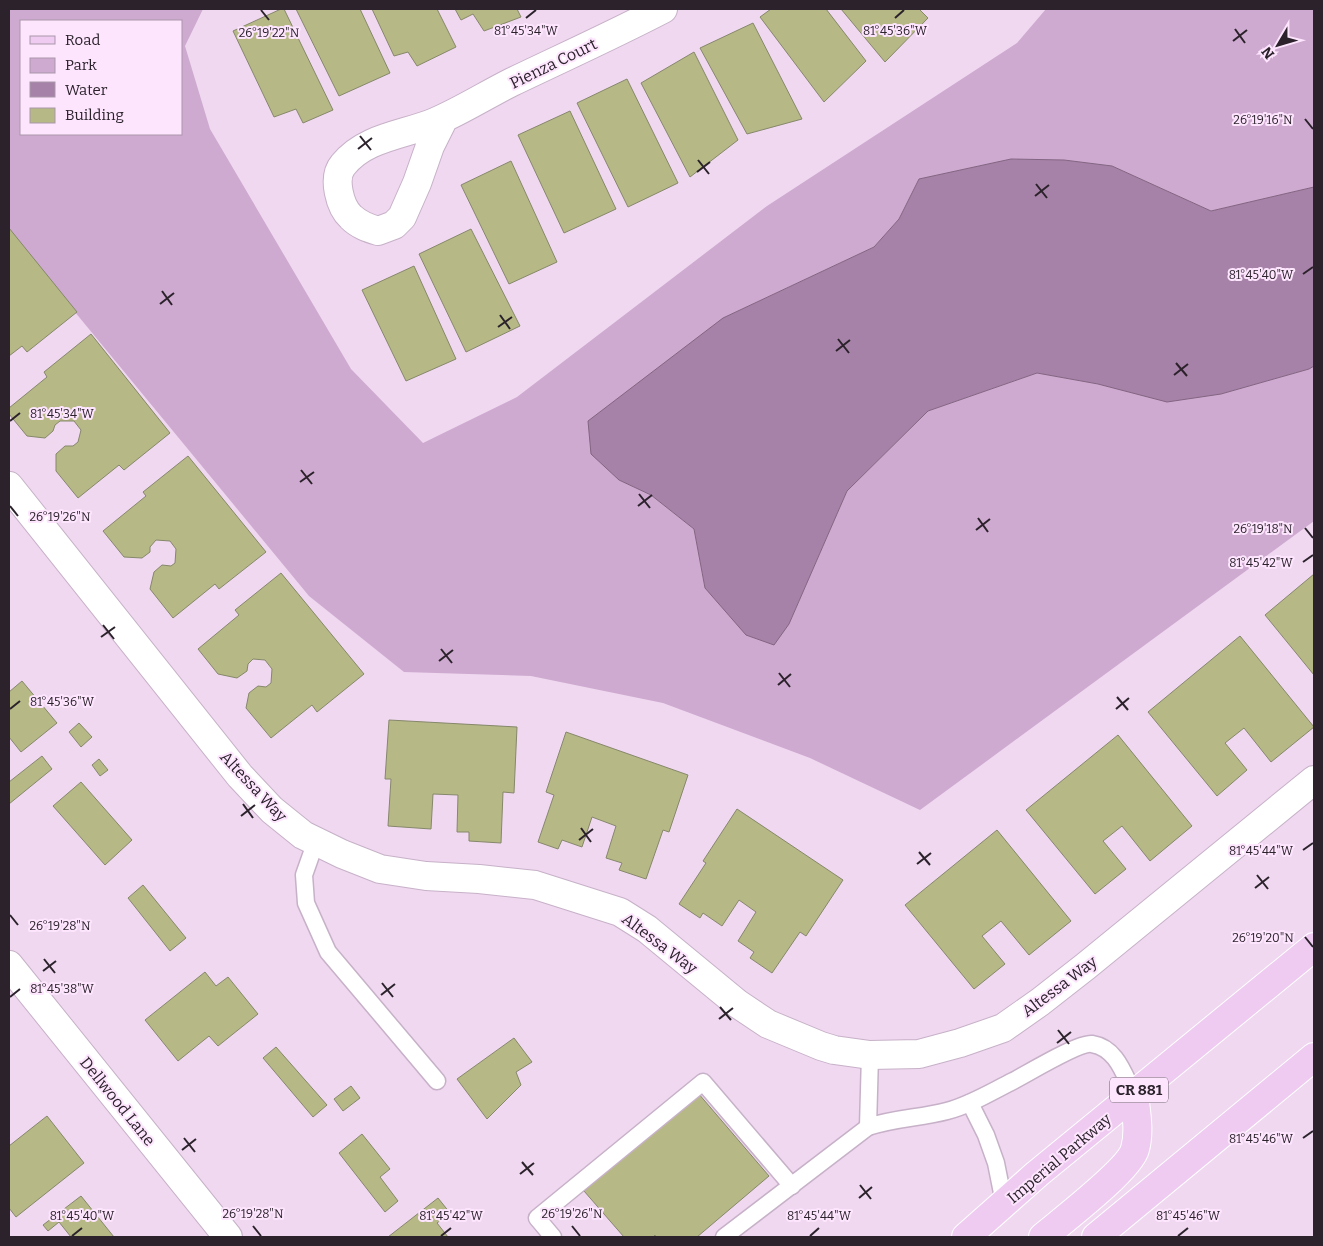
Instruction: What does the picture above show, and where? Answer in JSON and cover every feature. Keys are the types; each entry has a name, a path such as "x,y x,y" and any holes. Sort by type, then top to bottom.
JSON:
{"main road":[{"name":"Imperial Parkway","path":"966,1237 1134,1094 1314,946"},
{"path":"1096,1237 1314,1057"},
{"path":"1043,1237 1124,1166 1135,1150 1138,1129 1134,1094"}],"street":[{"name":"Pienza Court","path":"444,118 509,83 663,9"},
{"name":"Altessa Way","path":"9,486 240,776 272,810 303,835 380,869 426,876 535,885 620,912 647,929 738,1004 768,1024 834,1050 870,1055 919,1054 960,1043 1003,1028 1086,966 1314,780"},
{"name":"Dellwood Lane","path":"9,965 228,1237"}],"lane":[{"path":"316,841 304,875 306,903 328,952 437,1081"},
{"path":"724,1237 868,1127 883,1122 946,1111 970,1103 1072,1050 1091,1044 1109,1050 1117,1061 1134,1094"},
{"path":"868,1127 870,1055"},
{"path":"553,1237 537,1218 703,1082 792,1186"},
{"path":"970,1103 986,1135 996,1163 1004,1203"}],"green space":[{"path":"9,9 203,9 185,46 210,129 351,369 423,443 517,397 767,206 1017,43 1046,9 1314,9 1314,187 1211,211 1112,166 1064,160 1011,159 919,179 899,219 874,247 723,318 619,480 651,495 694,529 705,588 789,624 847,491 928,411 1037,373 1098,384 1221,394 1314,366 1314,521 920,810 810,758 663,703 531,676 404,672 309,596 9,232"}],"water":[{"path":"1011,159 1064,160 1112,166 1211,211 1314,187 1314,366 1221,394 1167,402 1098,384 1037,373 928,411 847,491 789,624 774,645 746,635 705,588 694,529 651,495 619,480 591,454 588,421 723,318 874,247 899,219 919,179"}],"building":[{"path":"284,9 333,110 303,123 296,109 274,117 233,31"},
{"path":"296,9 360,9 390,73 339,96"},
{"path":"372,9 437,9 456,47 417,66 408,52 394,56"},
{"path":"455,9 517,9 521,17 484,31 473,14 461,20"},
{"path":"771,9 826,9 866,61 824,102 760,17"},
{"path":"841,9 919,9 928,18 885,62"},
{"path":"753,23 802,119 747,134 700,48"},
{"path":"694,52 738,140 690,177 641,83"},
{"path":"627,79 678,183 628,207 577,103"},
{"path":"570,111 616,209 564,233 518,135"},
{"path":"511,161 557,262 509,284 461,185"},
{"path":"9,228 77,312 27,352 22,346 9,356"},
{"path":"471,229 520,326 466,352 419,254"},
{"path":"414,266 456,359 406,381 362,290"},
{"path":"91,334 170,433 124,470 119,465 78,498 56,471 56,454 65,446 73,446 78,442 81,430 74,421 60,421 45,438 27,436 9,414 9,408 47,377 44,372"},
{"path":"188,456 266,552 219,589 215,584 173,618 150,589 154,572 162,565 171,566 175,563 176,549 170,541 156,540 150,547 150,552 142,558 124,557 103,531 146,496 143,492"},
{"path":"281,573 364,674 317,712 312,705 271,738 246,708 249,693 258,686 266,687 271,683 272,669 265,660 253,659 248,664 247,671 237,678 218,674 198,649 239,615 235,610"},
{"path":"1314,574 1314,675 1265,615"},
{"path":"1240,636 1314,727 1271,762 1244,728 1225,743 1247,770 1217,796 1148,712"},
{"path":"22,681 57,723 21,752 9,737 9,692"},
{"path":"389,720 517,727 514,793 503,792 501,843 469,841 469,832 457,832 458,795 433,794 431,829 388,826 391,779 385,779"},
{"path":"79,723 92,737 81,747 69,732"},
{"path":"566,732 688,775 669,832 663,830 646,879 619,870 622,863 606,858 616,826 592,817 582,847 562,840 558,849 538,842 554,795 546,792"},
{"path":"1118,735 1192,826 1150,861 1122,826 1103,841 1126,869 1095,894 1026,810"},
{"path":"42,756 52,769 9,804 9,782"},
{"path":"99,759 108,770 100,776 92,765"},
{"path":"81,782 132,840 105,865 53,806"},
{"path":"737,809 843,880 806,936 800,932 772,973 750,958 754,952 738,941 756,912 739,900 722,926 703,913 700,918 679,904 706,863 703,861"},
{"path":"997,830 1071,921 1029,955 1001,921 982,936 1005,964 974,989 905,905"},
{"path":"143,885 186,938 170,951 128,898"},
{"path":"205,972 216,986 228,977 258,1014 218,1046 209,1036 178,1061 145,1020"},
{"path":"514,1038 532,1062 516,1072 521,1085 487,1119 457,1079"},
{"path":"276,1047 327,1105 313,1117 263,1058"},
{"path":"351,1086 360,1098 343,1111 334,1099"},
{"path":"698,1093 769,1176 697,1237 656,1237 655,1235 653,1237 624,1237 584,1191"},
{"path":"47,1116 84,1163 16,1217 9,1208 9,1146"},
{"path":"362,1134 390,1169 380,1177 398,1201 385,1212 339,1153"},
{"path":"81,1196 114,1237 71,1237 59,1222 48,1231 43,1225"},
{"path":"438,1198 450,1213 437,1223 448,1237 388,1237"}]}
